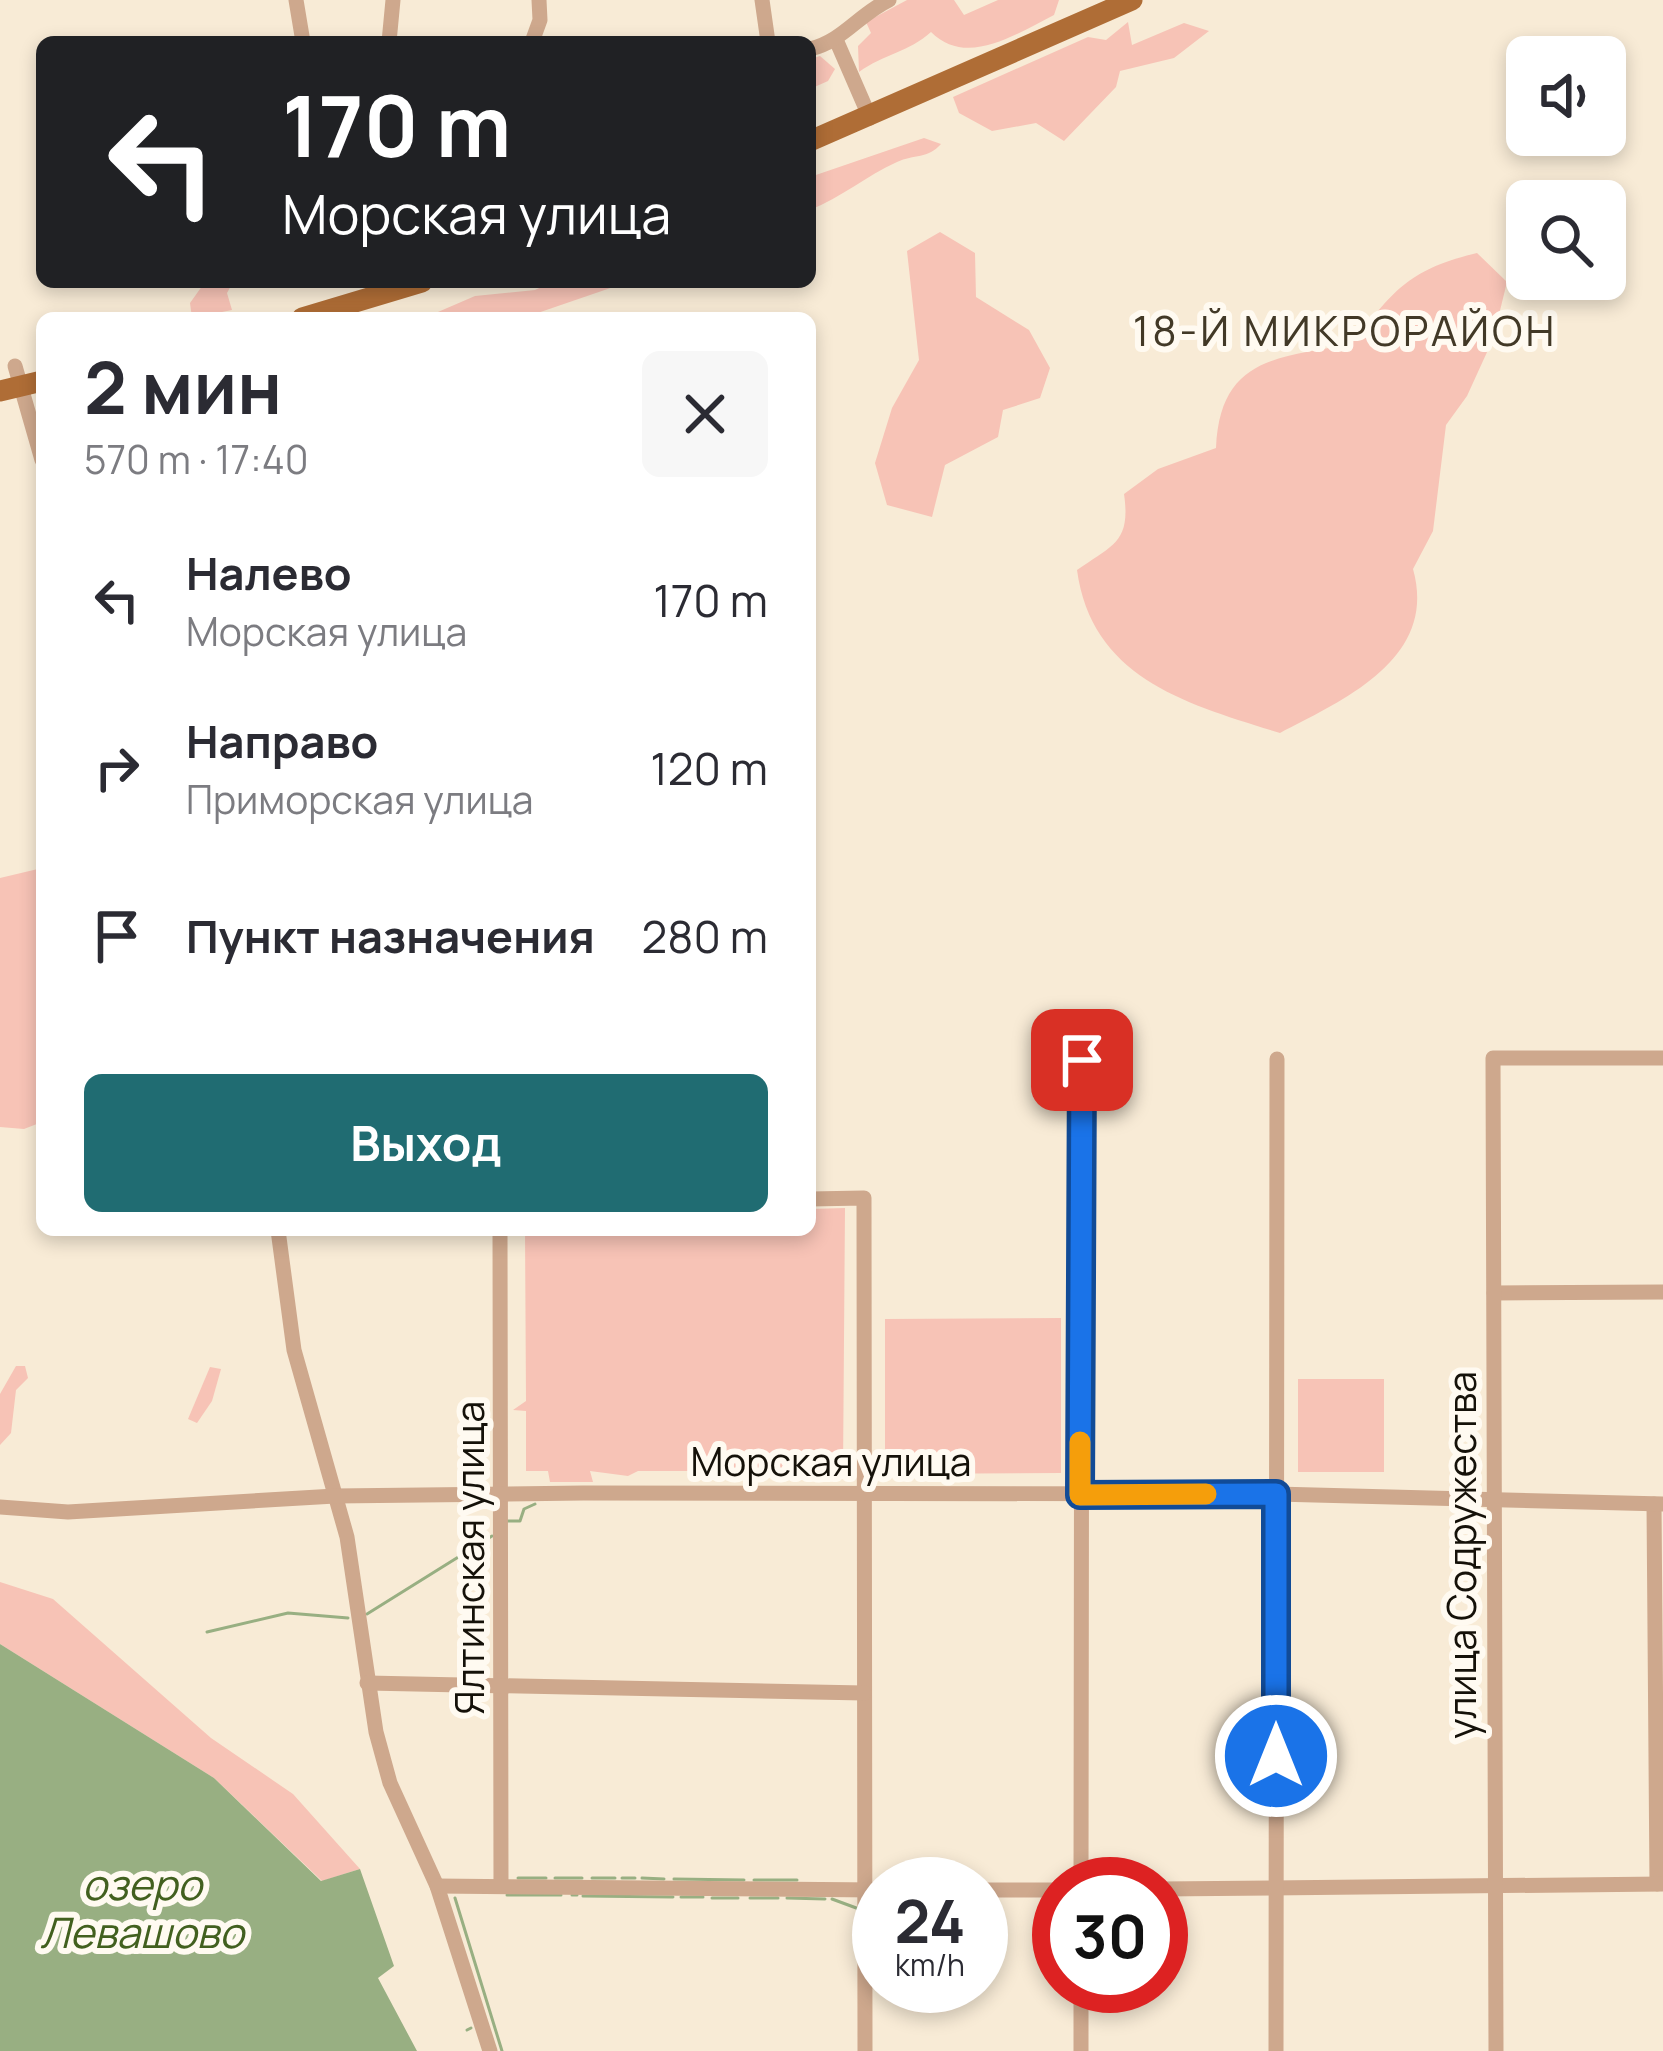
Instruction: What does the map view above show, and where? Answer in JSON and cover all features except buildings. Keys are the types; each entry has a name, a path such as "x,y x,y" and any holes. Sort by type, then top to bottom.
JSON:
{"main road":[{"path":"816,139 1132,0"},
{"path":"322,312 402,288"}],"street":[{"path":"296,0 302,36"},
{"path":"390,36 393,0"},
{"path":"534,36 540,20 539,0"},
{"path":"762,0 766,36"},
{"path":"816,48 837,42 865,11 889,0"},
{"path":"837,42 870,118"},
{"path":"19,381 36,439"},
{"name":"улица Содружества","path":"1496,2051 1493,1058 1663,1058"},
{"path":"1276,2051 1277,1059"},
{"path":"1081,1857 1082,1060"},
{"path":"816,1199 865,1198 864,1693 871,1857"},
{"path":"279,1236 294,1351 335,1496 367,1683 390,1783 437,1886 490,2051"},
{"name":"Ялтинская улица","path":"500,1236 497,1493 502,1886"},
{"path":"1494,1293 1663,1292"},
{"name":"Морская улица","path":"0,1507 68,1512 335,1496 497,1493 1276,1494 1658,1504"},
{"path":"1188,1888 1660,1884 1658,1504"},
{"path":"367,1683 864,1693"},
{"path":"437,1886 852,1890"},
{"path":"865,2051 867,2013"},
{"path":"1081,2013 1081,2051"}],"shaded area":[{"path":"907,0 954,0 964,15 998,0 1059,0 1054,15 992,44 960,47 931,32 859,72 858,46 871,33 866,22"},
{"path":"1128,22 1132,45 1184,23 1209,31 1174,58 1120,71 1116,87 1064,141 1036,123 992,131 959,113 953,97 1088,37 1106,40"},
{"path":"816,57 835,69 828,81 816,86"},
{"path":"924,138 941,144 816,207 816,175"},
{"path":"940,232 975,253 976,297 1029,330 1050,368 1040,398 1003,410 998,437 945,465 932,517 887,505 875,463 892,408 919,360 907,251"},
{"path":"1477,253 1506,286 1493,339 1467,396 1446,425 1433,531 1413,569 1417,600 1412,627 1399,651 1358,690 1280,733 1179,697 1123,662 1086,607 1077,570 1110,548 1122,533 1124,494 1158,469 1216,448 1220,418 1241,379 1277,359 1351,344 1404,285"},
{"path":"201,288 230,288 232,310 191,312 190,303"},
{"path":"610,288 540,312 438,312 475,296"},
{"path":"36,869 36,1124 24,1129 0,1127 0,878"},
{"path":"845,1208 843,1471 638,1471 628,1476 590,1471 593,1482 550,1482 548,1471 526,1471 526,1411 513,1410 526,1401 525,1236 816,1236 816,1209"},
{"path":"1061,1318 1061,1473 885,1474 885,1319"},
{"path":"16,1366 25,1366 28,1378 16,1390 11,1433 0,1445 0,1394"},
{"path":"210,1367 221,1369 212,1401 197,1423 188,1419"},
{"path":"1298,1379 1384,1379 1384,1472 1298,1472"},
{"path":"0,1582 53,1599 211,1738 293,1794 360,1869 322,1881 214,1778 0,1644"}],"water":[{"name":"озеро Левашово","path":"0,1644 214,1778 321,1881 360,1869 394,1966 378,1978 417,2051 0,2051"}],"waterway":[{"path":"506,1521 520,1521 524,1509 535,1504"},
{"path":"367,1614 492,1536"},
{"path":"207,1632 288,1613 348,1618"},
{"path":"518,1878 546,1878"},
{"path":"555,1878 582,1878"},
{"path":"592,1878 615,1878"},
{"path":"622,1878 635,1878"},
{"path":"642,1878 664,1879"},
{"path":"674,1879 744,1880"},
{"path":"754,1880 797,1880"},
{"path":"507,1895 561,1895"},
{"path":"572,1895 577,1895"},
{"path":"583,1896 673,1897"},
{"path":"681,1897 703,1897"},
{"path":"455,1898 502,2051"},
{"path":"712,1898 738,1898"},
{"path":"750,1898 778,1898"},
{"path":"787,1898 825,1899"},
{"path":"832,1899 852,1906"},
{"path":"467,2030 471,2028"}],"slow traffic":[{"path":"1080,1442 1080,1495 1206,1494"}],"district":[{"name":"18-Й МИКРОРАЙОН","path":"1345,330"}],"route":[{"path":"1082,1060 1080,1495 1276,1494 1276,1756"}]}
